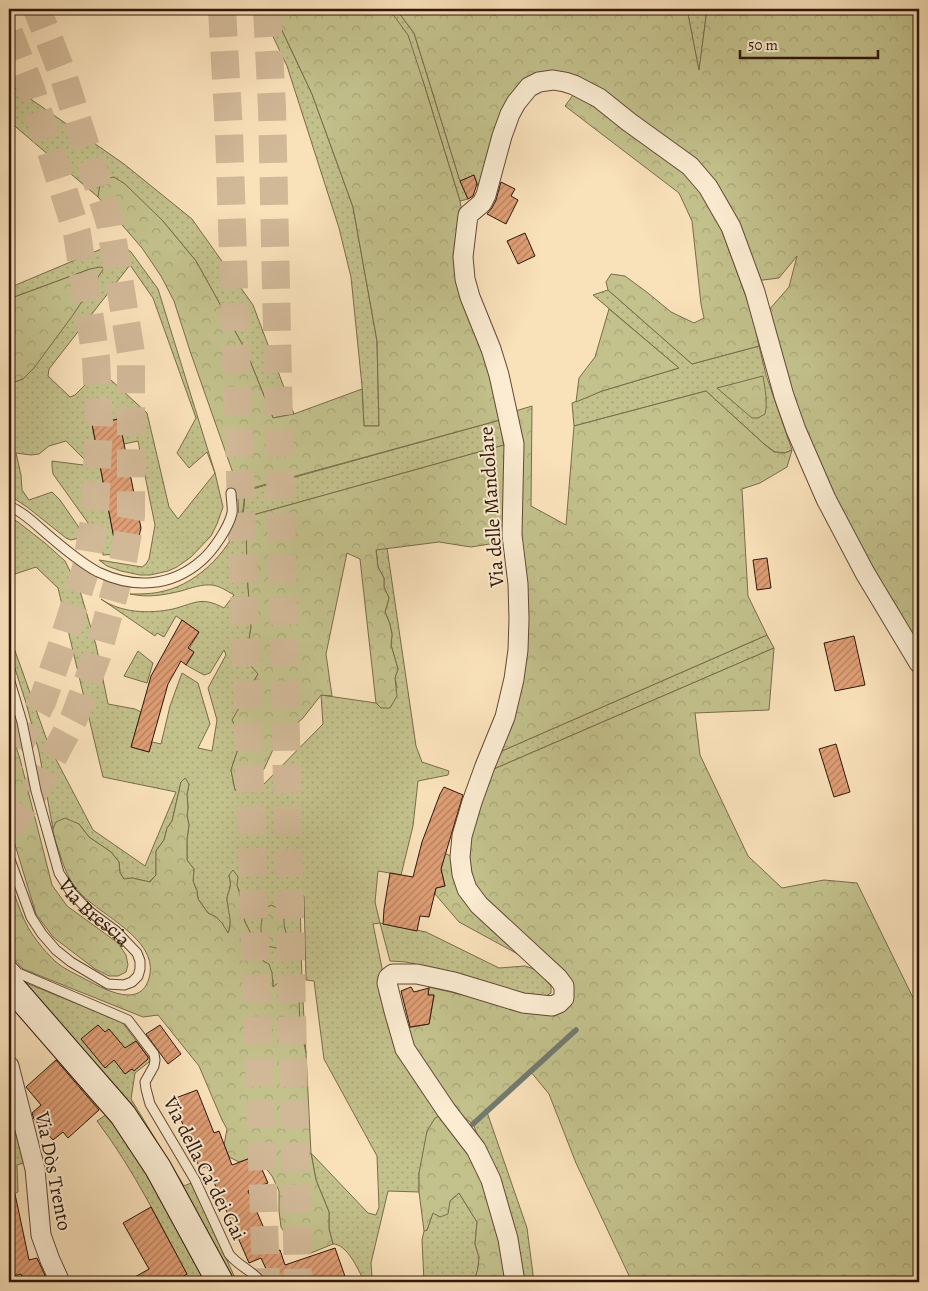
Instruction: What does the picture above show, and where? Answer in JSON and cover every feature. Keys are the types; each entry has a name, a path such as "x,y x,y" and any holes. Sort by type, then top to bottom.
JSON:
{"street":[{"name":"Via delle Mandolare","path":"515,1282 508,1239 491,1180 476,1149 441,1103 405,1049 387,983 388,978 394,974 417,974 454,982 523,1002 552,1006 564,998 564,986 558,978 479,905 467,889 462,874 460,857 462,836 472,802 505,717 514,679 518,650 519,619 518,584 512,535 514,444 499,374 470,297 465,279 463,257 468,215 482,203 486,195 507,120 516,103 529,87 539,82 553,80 574,85 599,98 690,166 708,187 731,227 755,292 784,396 810,463 839,525 865,573 919,663"},
{"path":"12,994 122,1115 158,1168 220,1282"},
{"name":"Via Dòs Trento","path":"9,1066 35,1168 41,1234 60,1282"}],"lane":[{"path":"9,506 96,571 127,582 150,584 182,575 204,558 225,530 232,513 231,493"},
{"name":"Via Brescia","path":"9,678 22,722 36,791 59,873 72,892 89,911 116,931 137,953 140,961 138,976 132,982 124,985 108,984 71,962 56,950 31,917 9,857"},
{"name":"Via della Ca' dei Gai","path":"9,963 18,974 128,1020 154,1054 156,1060 145,1082 150,1104 195,1180 229,1254 238,1263 255,1274 261,1282"}],"green space":[{"path":"260,9 272,9 312,94 353,207 377,341 379,426 364,426 351,277 339,228 287,66"},
{"path":"272,9 389,9 408,35 460,201 482,336 500,420 245,490 239,526 238,499 234,476 174,301 161,276 142,248 98,197 101,183 105,180 114,177 125,184 162,220 196,261 246,351 273,418 294,414 362,389 364,426 379,426 377,341 353,207 312,94"},
{"path":"389,9 396,9 414,33 460,181 468,199 460,201 423,81"},
{"path":"396,9 687,9 699,70 707,9 919,9 919,649 884,593 820,469 788,391 768,311 789,287 797,256 779,278 755,281 716,191 604,95 530,81 481,194 474,175 460,181 414,33"},
{"path":"687,9 707,9 699,72"},
{"path":"9,84 124,164 192,219 253,305 294,414 273,418 246,351 196,261 162,220 101,183 98,197 17,128 9,120"},
{"path":"573,95 611,116 688,176 714,209 752,313 759,346 692,364 608,290 606,282 611,274 625,276 671,312 694,323 704,318 692,221 679,193 565,106"},
{"path":"118,242 131,252 158,289 215,473 223,507 211,536 191,557 177,567 150,575 140,575 107,566 99,560 142,567 149,559 155,525 138,441 124,444 118,419 92,424 117,554 103,555 101,541 53,474 52,461 91,466 66,441 49,446 39,454 16,453 22,490 29,500 52,492 60,500 80,529 79,538 71,540 66,538 9,495 9,384 23,379 90,269 9,299 9,287","holes":["130,265 153,298 196,418 177,453 189,468 207,452 215,473 178,519 169,507 147,413 100,370 75,395 70,397 48,376 49,369"]},
{"path":"100,267 104,268 73,315 34,368 23,379 9,384 9,299"},
{"path":"608,290 692,364 759,346 766,375 792,450 785,453 775,452 706,391 574,426 572,403 602,391 679,368 593,295"},
{"path":"609,309 679,368 602,391 576,402 579,378 595,357"},
{"path":"763,376 766,409 765,414 758,418 752,418 717,388"},
{"path":"706,391 774,452 785,453 792,450 787,467 760,483 742,489 748,596 767,635 495,754 514,698 512,412 532,406 531,506 566,525 574,426"},
{"path":"500,420 504,445 246,517 247,573 251,627 249,640 250,650 258,674 250,687 242,737 231,770 235,790 246,792 264,784 323,724 321,695 376,703 382,708 397,687 395,678 398,669 391,645 390,624 385,612 389,598 384,587 384,578 378,567 376,549 387,548 416,746 422,762 449,771 448,775 418,781 413,826 401,875 378,871 375,902 380,923 373,924 382,968 381,990 400,1055 409,1072 442,1115 419,1173 419,1192 388,1191 371,1263 372,1277 364,1281 355,1264 343,1248 333,1244 329,1229 329,1212 316,1180 311,1153 368,1213 376,1215 379,1207 377,1156 324,1059 314,981 306,980 304,896 300,896 306,1053 299,1015 273,988 273,980 260,955 259,944 245,922 239,890 229,875 230,886 227,899 230,925 227,934 222,923 208,913 198,899 193,881 194,869 187,860 189,825 187,794 189,784 181,782 172,821 167,828 164,840 156,851 156,875 149,882 132,878 125,880 120,873 119,862 111,852 89,837 79,824 56,822 53,829 39,752 9,650 9,634 49,746 93,830 145,866 176,792 103,777 58,588 36,567 9,576 9,517 45,543 65,561 80,591 96,645 108,704 135,709 141,712 131,747 149,752 152,742 161,744 170,706 182,673 198,683 210,724 198,748 212,751 217,720 208,688 226,655 224,650 210,673 204,675 186,665 194,653 189,649 199,632 176,616 164,637 157,633 155,636 101,599 126,610 145,612 164,611 204,601 224,608 234,595 212,585 156,596 130,594 164,591 177,587 202,572 223,551 232,538 244,510 245,491"},
{"path":"504,445 509,460 508,541 471,547 439,542 376,550 378,567 384,578 384,587 389,598 385,612 390,624 391,645 398,669 395,678 397,696 390,708 381,708 376,703 360,559 347,553 326,654 332,696 321,695 303,718 277,741 264,769 256,777 235,790 231,770 242,737 232,720 258,674 251,666 253,658 249,640 251,627 247,573 246,517"},
{"path":"767,635 774,648 487,772 495,754"},
{"path":"774,648 769,710 695,713 700,755 748,856 782,888 824,880 857,883 919,1010 919,1282 632,1282 576,1163 549,1094 531,1072 473,1124 458,1113 402,1029 429,1024 434,996 428,995 429,987 532,1011 570,1004 471,886 463,859 487,772"},
{"path":"138,651 153,663 147,683 124,676"},
{"path":"9,724 20,759 52,885 67,906 118,943 126,955 128,965 126,972 118,976 109,976 95,969 53,937 36,914 9,825"},
{"path":"185,778 189,784 187,794 189,825 187,860 194,869 193,881 198,899 208,913 222,923 228,933 230,921 227,898 230,886 229,875 233,870 238,877 237,885 243,905 245,922 259,944 260,955 263,961 269,964 273,987 279,982 286,981 296,988 299,1000 300,1025 306,1053 311,1153 316,1180 329,1212 329,1229 333,1244 311,1253 292,1244 281,1227 279,1191 272,1176 256,1156 239,1162 229,1157 224,1145 227,1129 199,1066 158,1015 143,1017 23,969 9,953 9,877 28,927 40,945 56,962 113,992 132,995 140,992 146,985 150,974 150,961 145,950 125,929 77,890 65,868 53,829 56,822 65,818 79,824 89,837 111,852 119,862 120,873 124,879 132,878 150,882 156,875 156,851 164,840 167,828 172,821 181,782"},
{"path":"445,853 452,857 525,958 459,922 435,894 436,888 445,886 441,869"},
{"path":"271,905 284,911 286,933 284,946 276,948 267,946 261,933 264,909"},
{"path":"380,923 426,932 499,968 525,966 537,970 551,986 551,993 546,996 527,997 440,970 406,962 390,961"},
{"path":"14,978 122,1022 150,1059 149,1062 135,1073 131,1099 184,1186 191,1183 237,1282 229,1282"},
{"path":"9,1109 24,1163 17,1165 18,1192 9,1196"},
{"path":"110,1112 210,1282 191,1282 136,1180 97,1121"},
{"path":"487,1112 527,1228 534,1282 518,1282 481,1144 473,1124"},
{"path":"442,1115 465,1149 488,1194 510,1282 474,1282 479,1257 475,1244 477,1222 459,1193 450,1201 448,1214 440,1217 433,1213 427,1230 424,1231 419,1192 419,1173 427,1131 435,1118"},
{"path":"459,1193 477,1222 475,1244 479,1257 474,1282 424,1282 422,1240 424,1231 427,1230 433,1212"}],"building":[{"path":"474,175 477,184 473,196 468,199 460,181"},
{"path":"501,182 515,189 511,196 518,200 506,224 487,214 496,200"},
{"path":"525,233 535,256 518,264 507,241"},
{"path":"119,419 141,528 134,556 117,554 92,424"},
{"path":"767,558 771,588 757,590 753,560"},
{"path":"182,620 199,632 188,648 194,652 186,665 181,661 168,684 149,752 131,747 151,676"},
{"path":"854,636 865,685 835,691 824,643"},
{"path":"836,744 850,792 834,797 819,749"},
{"path":"444,787 463,795 441,869 445,886 436,888 429,917 420,916 417,931 383,924 390,873 413,877 422,842"},
{"path":"411,987 414,992 429,988 428,995 434,995 429,1024 410,1027 401,991"},
{"path":"98,1025 105,1032 109,1029 125,1048 136,1041 148,1059 134,1071 132,1069 125,1074 114,1060 105,1068 81,1039"},
{"path":"160,1025 181,1054 168,1064 146,1034"},
{"path":"56,1060 99,1110 68,1138 63,1132 53,1140 34,1119 32,1113 41,1105 26,1087"},
{"path":"197,1090 214,1133 219,1131 232,1165 256,1156 268,1183 248,1191 274,1252 280,1250 285,1265 335,1248 347,1282 272,1282 261,1258 249,1263 207,1166 200,1169 173,1099"},
{"path":"15,1194 29,1260 37,1258 48,1282 24,1282 21,1274 9,1277 9,1195"},
{"path":"151,1207 187,1274 173,1282 126,1282 149,1269 123,1223"}],"waterway":[{"path":"473,1124 576,1030"}],"tunnel":[{"path":"9,829 35,791 74,718 97,656 122,566 131,516 131,353 110,223 63,75 37,9"},
{"path":"222,9 229,132 266,1282"},
{"path":"267,9 272,108 298,1282"},
{"path":"9,33 30,86 77,233 96,359 99,421 95,514 86,568 42,702 9,764"}]}
